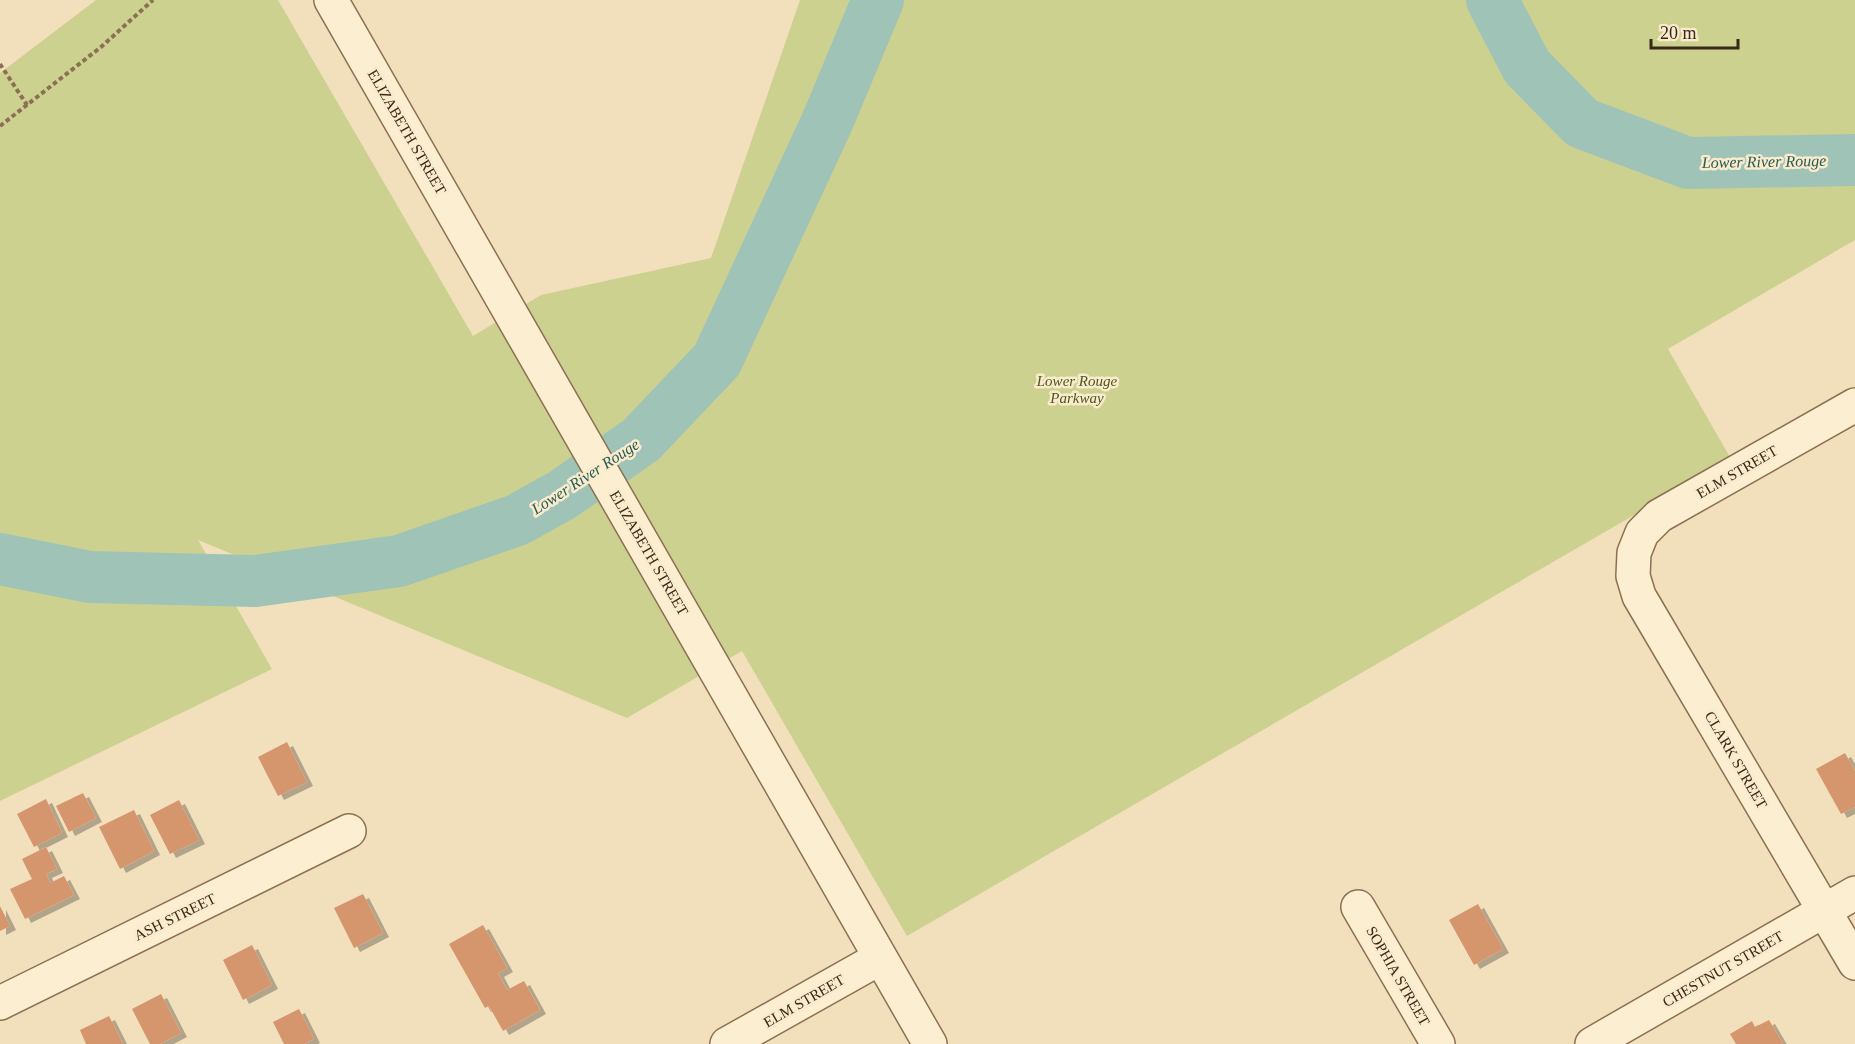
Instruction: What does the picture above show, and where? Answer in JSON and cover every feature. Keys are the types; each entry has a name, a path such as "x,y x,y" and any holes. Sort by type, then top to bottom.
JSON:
{"street":[{"name":"ELIZABETH STREET","path":"331,0 930,1044"},
{"name":"ELM STREET","path":"1634,553 1642,533 1659,516 1855,405"},
{"name":"CLARK STREET","path":"1634,553 1632,576 1640,596 1855,963"},
{"name":"ASH STREET","path":"0,1003 350,831"},
{"name":"CHESTNUT STREET","path":"1592,1044 1855,893"},
{"name":"SOPHIA STREET","path":"1358,907 1438,1044"},
{"name":"ELM STREET","path":"727,1044 880,958"}],"path":[{"path":"0,126 101,47 153,0"},
{"path":"0,64 27,105"}],"green space":[{"name":"Lower Rouge Parkway","path":"96,0 278,0 473,336 541,295 711,258 800,0 1855,0 1855,240 1668,349 1731,459 907,936 742,651 627,718 198,540 272,669 0,801 0,73"}],"building":[{"path":"287,742 307,782 278,796 258,757"},
{"path":"1845,753 1855,771 1855,807 1841,814 1816,769"},
{"path":"83,793 96,818 69,832 56,806"},
{"path":"46,799 62,833 34,847 17,814"},
{"path":"179,800 199,840 170,854 150,815"},
{"path":"134,810 154,851 120,869 99,827"},
{"path":"46,847 57,869 46,874 50,883 64,876 74,895 25,919 10,889 32,879 22,859"},
{"path":"363,894 383,933 354,948 334,908"},
{"path":"1478,904 1503,949 1474,965 1449,920"},
{"path":"0,906 10,926 0,931"},
{"path":"483,925 507,968 498,973 507,990 524,981 540,1010 503,1031 489,1006 485,1008 449,944"},
{"path":"252,945 272,985 243,1000 223,960"},
{"path":"161,994 181,1033 160,1044 150,1044 132,1009"},
{"path":"299,1009 314,1039 304,1044 284,1044 273,1022"},
{"path":"109,1016 123,1044 86,1044 80,1030"},
{"path":"1769,1020 1783,1044 1736,1044 1730,1034 1752,1021 1755,1027"}],"waterway":[{"name":"Lower River Rouge","path":"0,559 90,577 255,581 399,561 517,520 562,495 641,440 717,360 828,120 878,0"},
{"name":"Lower River Rouge","path":"1492,0 1527,67 1582,123 1688,163 1855,160"}]}
